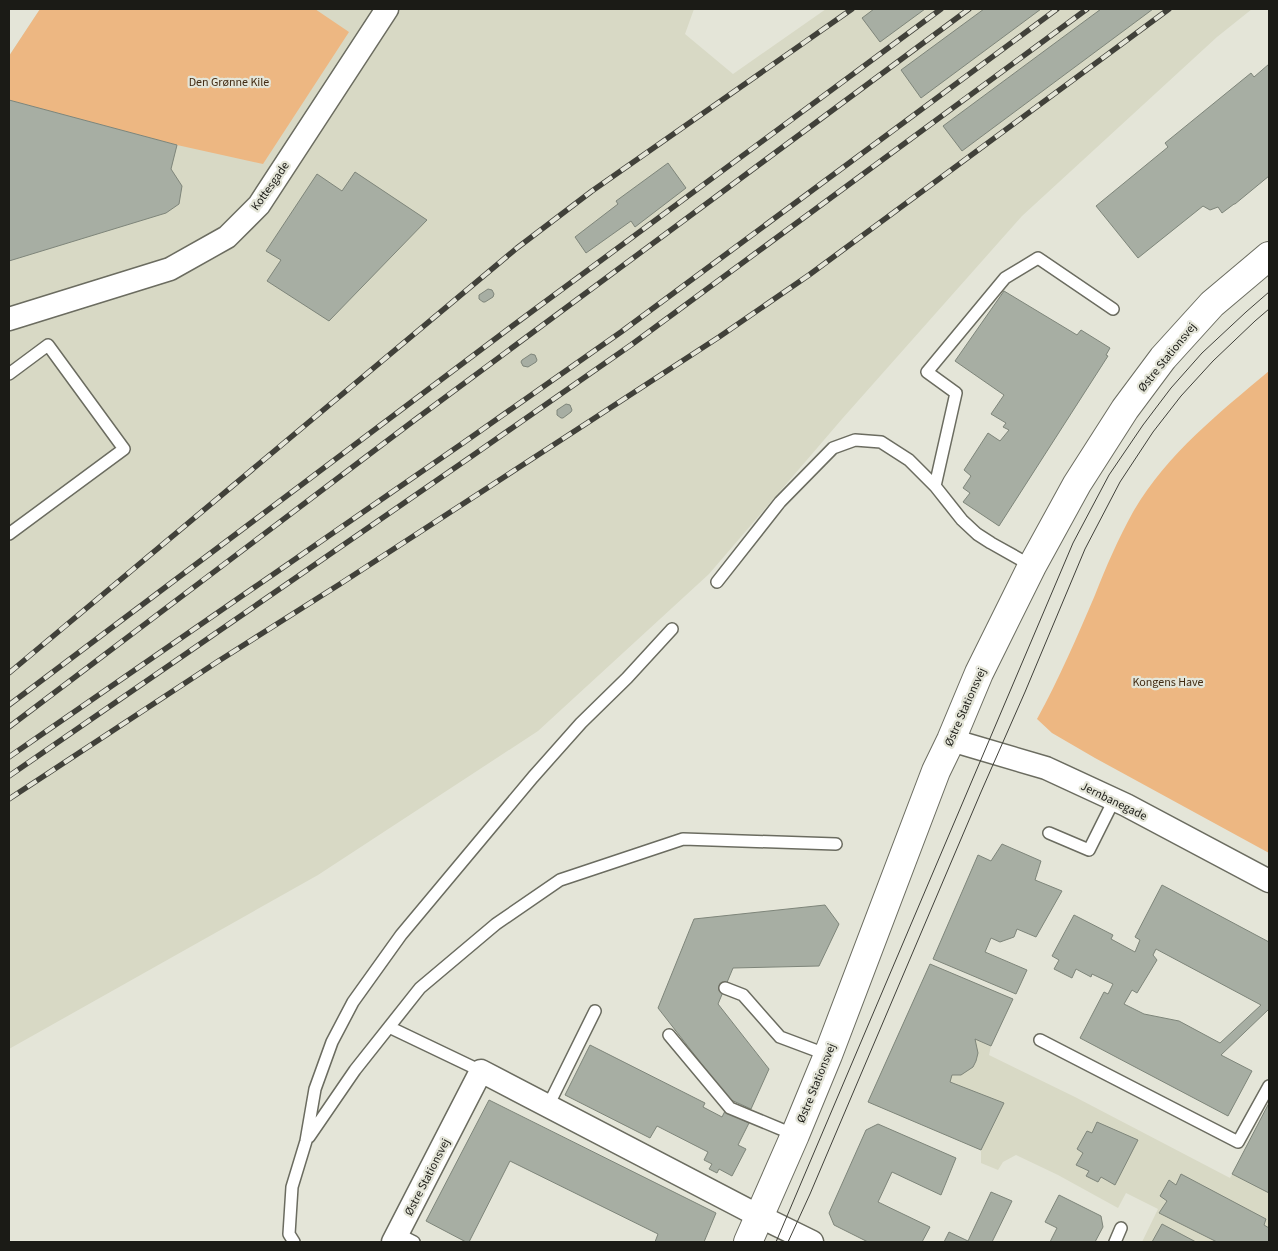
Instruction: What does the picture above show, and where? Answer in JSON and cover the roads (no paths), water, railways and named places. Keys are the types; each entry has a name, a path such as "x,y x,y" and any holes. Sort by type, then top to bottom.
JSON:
{"street":[{"name":"Kottesgade","path":"9,320 170,269 227,238 259,205 387,9"},
{"name":"Østre Stationsvej","path":"748,1242 828,1055 936,771 979,673 1032,566 1077,484 1125,410 1163,358 1212,304 1269,256"},
{"name":"Jernbanegade","path":"951,740 1046,768 1114,800 1269,881"},
{"name":"Østre Stationsvej","path":"402,1240 481,1071"},
{"path":"481,1071 812,1242"}],"lane":[{"path":"935,486 956,393 927,372 1005,278 1038,258 1113,309"},
{"path":"9,374 48,345 124,449 9,534"},
{"path":"717,582 780,502 833,448 855,440 882,442 909,460 935,486 962,520 978,534 1032,566"},
{"path":"294,1242 289,1234 292,1187 306,1141 314,1089 332,1042 353,1002 395,943 533,777 575,730 672,629"},
{"path":"1049,833 1089,850 1114,800"},
{"path":"306,1141 355,1070 420,988 496,924 560,880 683,839 836,844"},
{"path":"725,988 742,995 780,1037 828,1055"},
{"path":"548,1106 596,1011"},
{"path":"389,1027 481,1071"},
{"path":"668,1035 730,1108 795,1135"},
{"path":"1040,1040 1238,1142 1269,1086"},
{"path":"1114,1242 1122,1228"}],"tram line":[{"path":"776,1242 1073,543 1109,475 1171,388 1202,353 1269,292"},
{"path":"788,1242 1085,549 1120,482 1153,432 1181,396 1213,361 1269,309"}],"railway":[{"path":"9,673 517,248 592,191 852,9"},
{"path":"9,705 515,324 941,9"},
{"path":"9,727 416,419 969,9"},
{"path":"9,757 621,332 1057,9"},
{"path":"9,776 631,345 1087,9"},
{"path":"9,799 719,337 809,275 1169,9"}],"park label":[{"name":"Den Grønne Kile","path":"229,82"},
{"name":"Kongens Have","path":"1168,682"}]}
